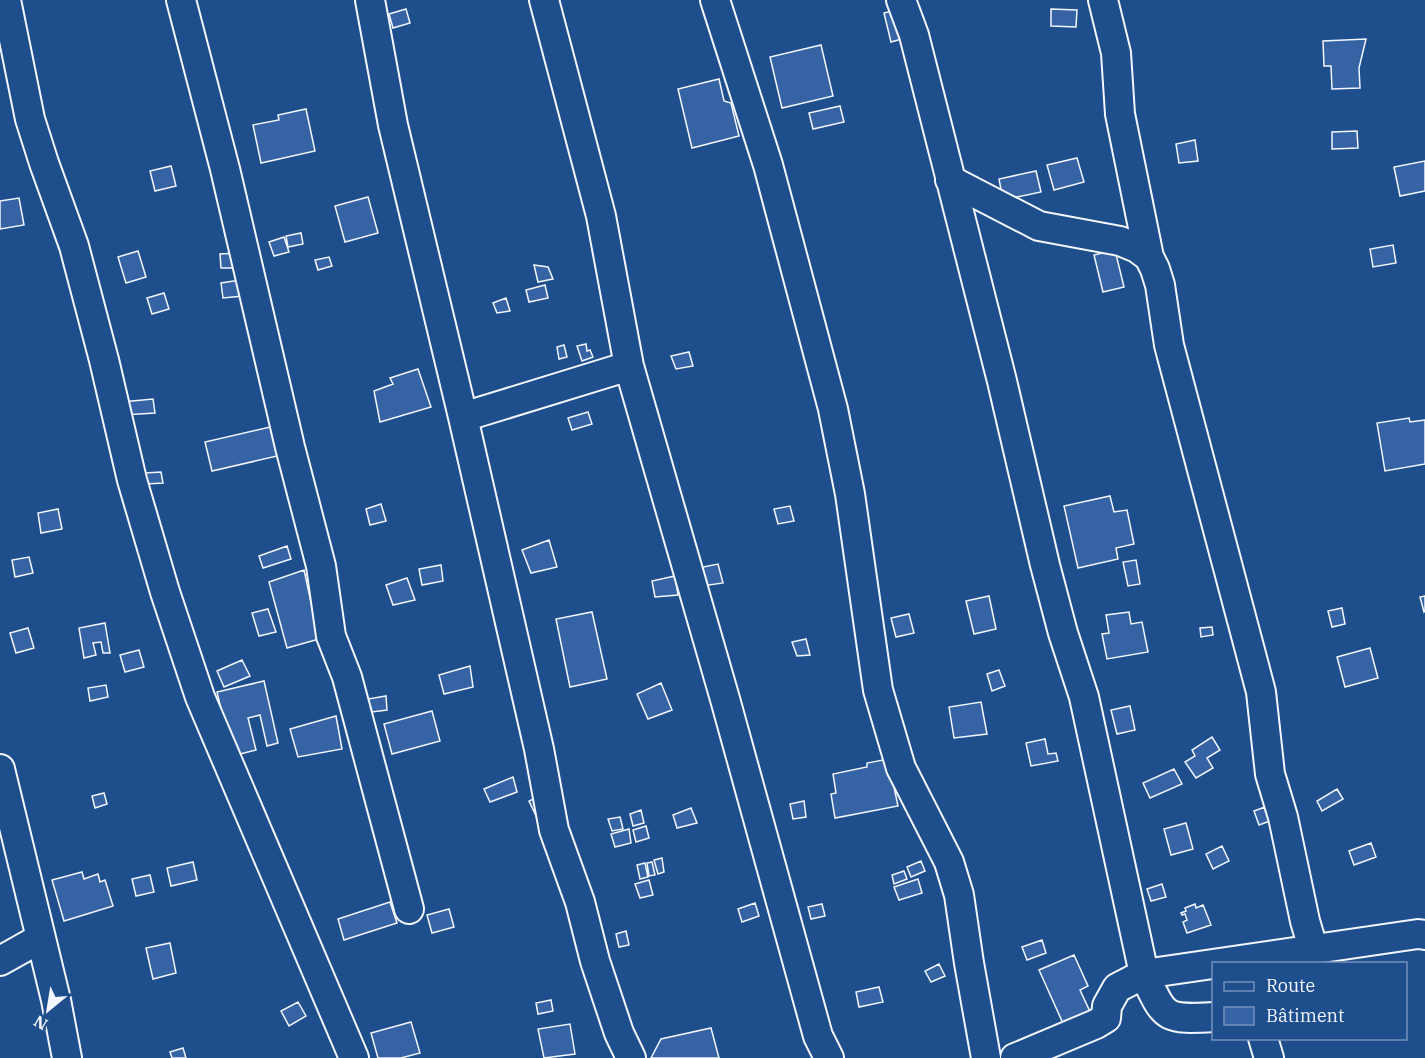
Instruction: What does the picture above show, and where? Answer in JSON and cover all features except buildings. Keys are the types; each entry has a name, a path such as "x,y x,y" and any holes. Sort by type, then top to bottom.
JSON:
{"street":[{"path":"6,0 30,119 74,246 132,480 165,592 200,697 354,1058"},
{"path":"181,0 225,169 290,447 321,566 331,636 347,677 409,909"},
{"path":"370,0 393,125 539,749 554,830 580,902 595,961 619,1033 631,1058"},
{"path":"544,0 601,216 630,366 818,1036 829,1058"},
{"path":"715,0 768,165 833,409 854,516 878,690 901,768 949,862 959,895 986,1058"},
{"path":"902,0 914,35 1002,381 1048,576 1063,633 1084,697 1144,974 1156,1001 1166,1014 1182,1019 1212,1017"},
{"path":"1103,0 1116,53 1120,114 1149,258 1160,285 1169,345 1261,692 1270,774 1283,817 1313,948"},
{"path":"950,180 1039,226 1120,241 1137,248 1149,258"},
{"path":"463,417 630,366"},
{"path":"0,769 68,1058"},
{"path":"1222,962 1313,948 1425,935"},
{"path":"0,961 40,938"},
{"path":"1015,1058 1106,1018 1107,1006 1117,987 1144,974 1212,964"},
{"path":"1264,1040 1269,1058"}]}
